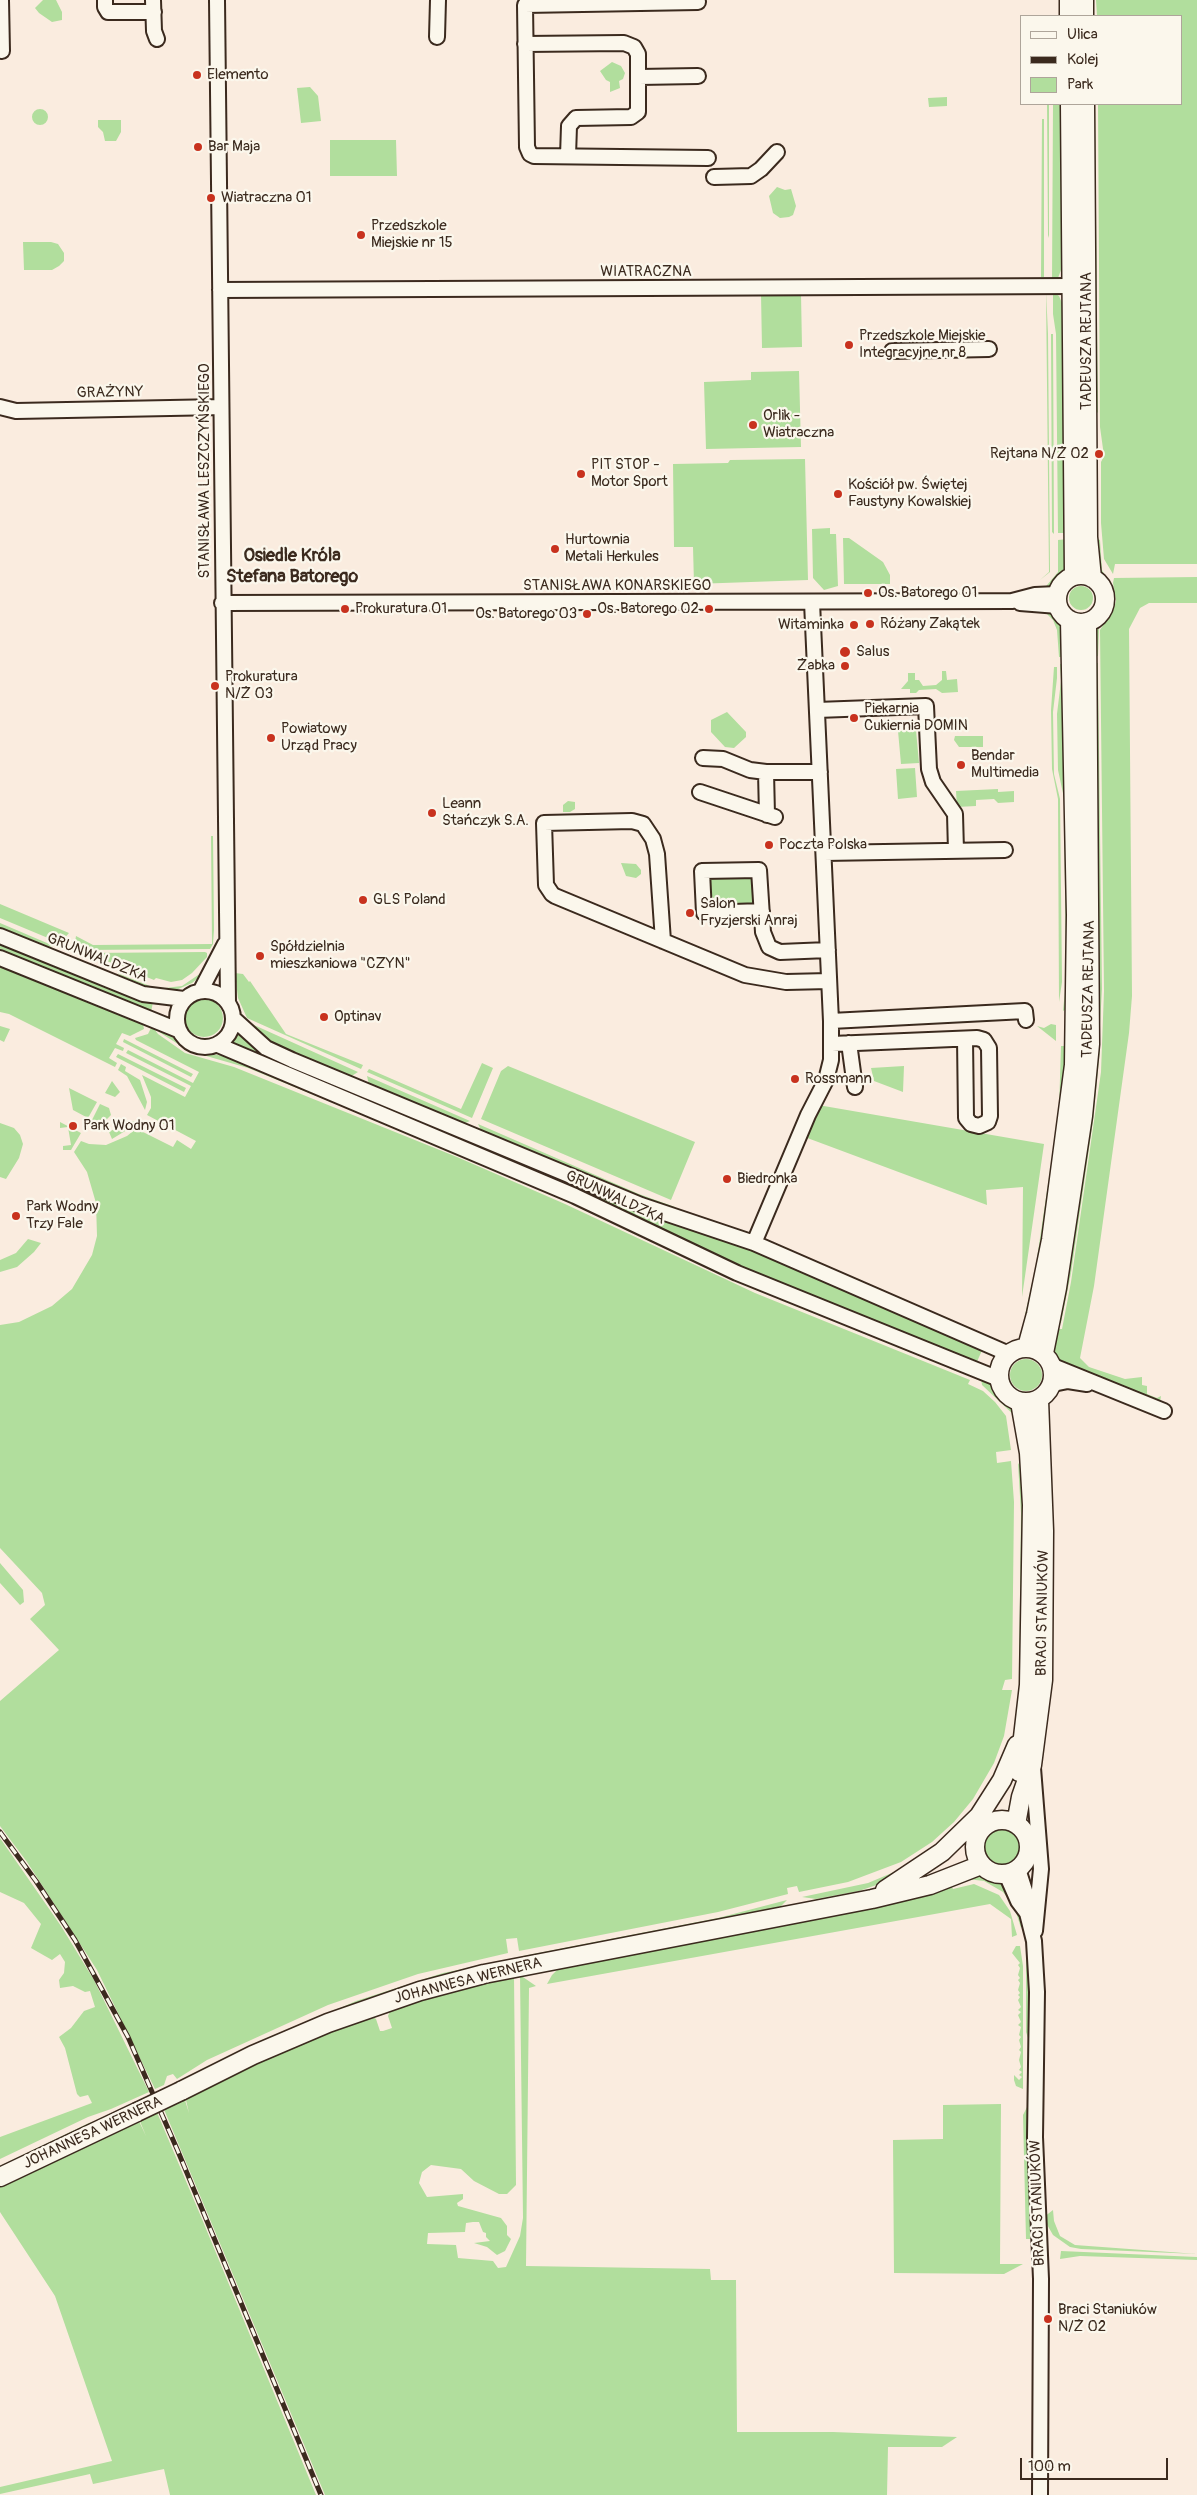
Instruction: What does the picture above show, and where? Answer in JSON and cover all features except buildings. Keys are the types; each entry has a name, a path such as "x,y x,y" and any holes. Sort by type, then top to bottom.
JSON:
{"main road":[{"path":"1069,0 1069,15"},
{"path":"1084,0 1084,15"},
{"name":"TADEUSZA REJTANA","path":"1070,105 1074,576"},
{"name":"TADEUSZA REJTANA","path":"1085,105 1088,537 1092,578"},
{"path":"1083,575 1092,578 1099,584 1103,592 1102,610 1096,618 1078,621 1058,600 1066,580 1074,576 1083,575"},
{"name":"TADEUSZA REJTANA","path":"1026,1347 1036,1314 1051,1240 1074,1065 1078,621"},
{"name":"TADEUSZA REJTANA","path":"1048,1359 1083,1116 1090,1044 1078,621"},
{"path":"1026,1347 1048,1359 1053,1384 1050,1390 1039,1400 1020,1402 1006,1394 999,1380 1002,1361 1009,1354 1026,1347"},
{"name":"BRACI STANIUKÓW","path":"1011,1822 1032,1765 1043,1680 1044,1522 1039,1400"},
{"name":"BRACI STANIUKÓW","path":"1011,1822 1021,1763 1029,1684 1032,1505 1029,1453 1020,1402"},
{"path":"872,1899 929,1862 954,1842 979,1816 1002,1780 1023,1735"},
{"path":"997,1820 1011,1822 1028,1837 1029,1855 1012,1872 992,1873 978,1858 975,1842 983,1828 997,1820"},
{"name":"JOHANNESA WERNERA","path":"0,2177 253,2055 328,2023 420,1990 492,1973 872,1899 930,1884 978,1858"}],"street":[{"path":"1,0 2,51"},
{"path":"105,0 105,7 108,12 154,6 157,39"},
{"name":"STANISŁAWA LESZCZYŃSKIEGO","path":"218,0 220,407 228,1001"},
{"path":"436,37 438,0"},
{"path":"698,2 519,3 525,44 527,149 534,156 708,158"},
{"path":"525,44 627,44 634,47 638,54 639,106 636,115 631,117 576,118 569,126 568,156"},
{"path":"639,77 698,76"},
{"path":"714,177 751,176 761,169 776,152"},
{"name":"WIATRACZNA","path":"220,290 1072,286"},
{"path":"892,351 989,349"},
{"name":"GRAŻYNY","path":"0,407 16,410 220,407"},
{"name":"STANISŁAWA KONARSKIEGO","path":"222,603 1058,600"},
{"path":"754,1242 808,1115 826,1080 832,1044 812,602"},
{"path":"817,710 926,706 929,769 933,782 955,814 956,851"},
{"path":"704,758 723,759 750,770 766,772 820,772"},
{"path":"700,792 771,816 766,772"},
{"path":"663,941 658,854 653,839 643,824 632,821 544,822 545,881 550,892 663,941 757,978 786,982 829,981"},
{"path":"824,854 1005,850"},
{"path":"762,911 704,913 702,871 759,870 764,937 773,950 780,952 828,950"},
{"name":"GRUNWALDZKA","path":"0,936 143,994 184,999"},
{"name":"STANISŁAWA LESZCZYŃSKIEGO","path":"201,990 226,941"},
{"path":"0,958 178,1030"},
{"path":"201,990 220,995 228,1001 234,1019 232,1029 226,1038 218,1044 206,1048 195,1046 185,1040 178,1030 177,1014 184,999 201,990"},
{"path":"831,1025 1025,1011 1026,1020"},
{"name":"GRUNWALDZKA","path":"234,1019 266,1048 292,1060 641,1205 754,1242 1009,1354"},
{"path":"832,1044 965,1039 984,1040 990,1048 990,1116 988,1122 979,1126 971,1124 966,1118 965,1039"},
{"path":"849,1043 855,1087"},
{"name":"GRUNWALDZKA","path":"218,1044 575,1196 737,1273 999,1380"},
{"path":"1048,1359 1164,1411"},
{"path":"1053,1384 1068,1381 1111,1388"},
{"path":"1032,1765 1040,1869 1034,1941"},
{"name":"BRACI STANIUKÓW","path":"1012,1872 1018,1901 1027,1912 1034,1941 1037,1992 1035,2137 1041,2278 1040,2495"}],"green space":[{"path":"43,0 56,0 62,12 62,20 52,22 39,13 35,8"},
{"path":"1096,0 1197,0 1197,564 1115,564 1113,574 1104,559 1101,523 1101,462 1104,456 1100,427 1098,105 1182,105 1182,15 1097,15"},
{"path":"612,62 621,66 625,73 623,79 619,81 620,88 610,92 610,82 606,80 600,71"},
{"path":"310,87 318,96 321,121 301,123 297,88"},
{"path":"947,97 947,106 929,107 928,98"},
{"path":"1047,105 1049,105 1049,238"},
{"path":"1053,105 1065,105 1061,270 1058,278 1052,282"},
{"path":"1090,105 1095,105 1098,412 1096,414"},
{"path":"40,109 46,111 48,117 46,123 40,125 34,123 32,117 34,111"},
{"path":"1042,119 1044,119 1044,277 1041,277"},
{"path":"98,120 121,120 121,132 116,141 105,141 103,132 98,127"},
{"path":"330,140 396,140 397,176 330,176"},
{"path":"777,187 785,190 791,189 796,206 793,215 789,217 780,218 773,213 769,196"},
{"path":"23,242 51,242 58,244 64,253 64,261 52,270 24,270"},
{"path":"1046,291 1050,572 1040,580 1049,572"},
{"path":"1053,292 1059,296 1062,303 1062,396 1067,439 1068,533 1058,533 1056,334 1053,314"},
{"path":"761,294 801,294 802,347 762,348"},
{"path":"1051,334 1053,334 1054,534 1052,532"},
{"name":"Orlik - Wiatraczna","path":"799,371 801,447 706,449 704,382 751,380 751,372"},
{"path":"805,459 808,580 694,584 693,547 674,547 673,464 728,463 730,460"},
{"path":"830,528 830,534 836,534 838,586 824,590 813,578 812,529"},
{"path":"843,538 849,538 883,562 890,575 890,584 844,584"},
{"path":"1095,538 1100,540 1102,570 1111,586 1114,599 1110,613 1099,628 1098,656 1093,657 1094,635 1109,611 1112,598 1108,585 1098,567"},
{"path":"1068,539 1064,571 1053,585 1042,591 1058,572 1058,540"},
{"path":"1197,577 1197,603 1149,603 1140,608 1129,629 1132,996 1129,1033 1094,1286 1080,1358 1089,1367 1125,1379 1142,1377 1142,1385 1147,1386 1147,1394 1157,1398 1161,1396 1160,1402 1057,1361 1052,1354 1055,1329 1062,1329 1071,1282 1101,1072 1104,991 1100,630 1114,608 1116,601 1114,578"},
{"path":"1081,586 1090,589 1093,598 1090,607 1081,610 1072,607 1069,598 1072,589"},
{"path":"1043,610 1055,615 1061,623 1066,657 1059,657 1057,630 1053,620"},
{"path":"1067,663 1069,1007 1063,1011 1066,981 1064,798 1058,770 1057,714 1061,681 1060,664"},
{"path":"1093,663 1098,663 1102,989 1099,1042 1096,1042"},
{"path":"1054,667 1057,667 1057,678 1053,712 1054,774 1060,799 1062,982 1059,1002 1058,799 1052,769 1051,710"},
{"path":"942,671 946,671 947,680 957,679 958,692 942,693 936,689 919,690 916,693 910,693 910,689 901,689 908,681 908,673 915,673 915,680 919,680 923,686 936,685 942,680"},
{"path":"727,712 746,732 746,737 734,748 725,747 711,732 711,720"},
{"path":"916,730 919,763 901,764 898,731"},
{"path":"955,736 983,736 983,747 959,747 954,740"},
{"path":"915,768 917,797 898,799 896,769"},
{"path":"998,789 998,792 1014,791 1014,802 998,803 994,799 976,800 976,806 957,807 956,791"},
{"path":"568,801 575,802 575,809 570,812 563,812 563,805"},
{"path":"211,836 213,836 214,930 213,944 210,949 81,950 74,948 76,936 93,945 212,944"},
{"path":"621,863 636,864 641,870 641,874 636,878 626,876"},
{"path":"713,874 754,874 758,906 717,908 706,881"},
{"path":"0,904 69,933 60,943 0,918"},
{"path":"0,923 54,946 46,947 0,930"},
{"path":"0,941 153,1002 151,1012 0,952"},
{"path":"205,952 207,957 192,973 182,980 171,982 156,978 154,980 87,953"},
{"path":"0,967 143,1024 144,1029 130,1036 122,1033 116,1044 124,1048 123,1051 115,1048 109,1058 117,1063 115,1067 9,1014 0,1012"},
{"path":"204,971 192,983 176,990 165,992 165,988 182,986"},
{"path":"117,973 150,986 154,991 136,985"},
{"path":"235,973 243,974 250,981 286,1034 363,1065 361,1069 247,1018 238,998"},
{"path":"204,999 217,1005 223,1018 217,1031 204,1037 191,1031 185,1018 191,1005"},
{"path":"247,1021 358,1072 350,1077 277,1046 269,1042"},
{"path":"1051,1024 1056,1025 1056,1041 1037,1026 1044,1028"},
{"path":"0,1026 10,1029 4,1042 0,1040"},
{"path":"152,1026 158,1034 185,1053 234,1067 457,1157 565,1204 755,1293 970,1380 968,1384 983,1391 995,1402 1006,1416 1011,1450 996,1452 997,1463 1011,1461 1014,1502 1012,1679 1005,1680 1002,1690 1012,1690 1004,1736 994,1763 973,1799 954,1822 932,1842 901,1862 848,1882 799,1892 797,1886 787,1888 788,1894 718,1912 519,1951 517,1938 506,1939 508,1953 418,1974 328,2005 207,2060 177,2079 173,2074 167,2076 164,2085 155,2089 97,1970 27,1862 0,1826 0,1701 59,1650 30,1619 45,1605 42,1593 0,1548 0,1325 19,1322 52,1306 72,1289 92,1255 97,1236 96,1203 87,1172 74,1152 81,1141 89,1144 106,1145 127,1136 143,1123 146,1124 143,1132 173,1147 177,1140 191,1149 196,1141 147,1115 151,1108 151,1097 142,1075 185,1097 191,1086 126,1053 128,1050 193,1083 199,1072 136,1040 135,1038 148,1034"},
{"path":"157,1027 169,1032 177,1042 189,1050 229,1057 474,1157 972,1374 971,1376 735,1280 592,1212 473,1160 248,1068 189,1051 159,1032"},
{"path":"237,1031 983,1348 976,1364 781,1285 529,1169 230,1045"},
{"path":"124,1039 193,1074 191,1077 123,1042"},
{"path":"1061,1046 1070,1046 1063,1120 1030,1317 1025,1315 1036,1265 1059,1110"},
{"path":"1095,1048 1100,1049 1093,1121 1071,1273 1061,1323 1056,1323"},
{"path":"118,1054 186,1088 184,1092 116,1057"},
{"path":"482,1063 493,1068 472,1118 367,1072 369,1069 461,1109"},
{"path":"121,1064 126,1067 125,1071 140,1080 147,1102 145,1110 127,1076 118,1070"},
{"path":"508,1066 695,1142 671,1200 481,1119 501,1071"},
{"path":"904,1066 903,1092 874,1081 871,1068"},
{"path":"367,1076 470,1121 463,1124 369,1085"},
{"path":"112,1081 120,1092 115,1097 105,1093"},
{"path":"69,1088 97,1102 88,1118 73,1110"},
{"path":"100,1104 109,1108 111,1115 105,1121 96,1122 92,1120"},
{"path":"818,1105 1044,1144 1022,1297 1023,1187 986,1190 987,1205 802,1136"},
{"path":"128,1121 140,1122 112,1139 109,1132"},
{"path":"60,1122 81,1133 71,1150 63,1150 63,1146 71,1145 68,1127 60,1128"},
{"path":"0,1123 14,1128 20,1135 23,1144 19,1158 6,1179 0,1177"},
{"path":"478,1124 639,1194 675,1207 670,1208 646,1200 482,1132"},
{"path":"28,1239 41,1243 17,1267 0,1272 0,1260 16,1253"},
{"path":"1026,1359 1038,1363 1042,1375 1038,1387 1026,1391 1014,1387 1010,1375 1014,1363"},
{"path":"981,1378 992,1384 1001,1398 1013,1409 1016,1417 982,1385"},
{"path":"1018,1463 1024,1472 1023,1675 1019,1678 1021,1513"},
{"path":"0,1563 23,1590 24,1602 20,1605 0,1583"},
{"path":"1002,1830 1009,1831 1015,1835 1019,1841 1019,1855 1015,1861 1009,1865 1002,1866 995,1865 989,1861 985,1855 984,1848 985,1841 989,1835 995,1831"},
{"path":"0,1838 61,1926 94,1980 149,2092 88,2117 0,2159 0,2137 92,2103 88,2095 80,2097 77,2094 65,2048 59,2037 71,2028 84,2011 95,2007 90,1991 85,1992 73,1986 60,1988 59,1980 64,1973 65,1962 60,1954 52,1960 31,1948 41,1924 24,1903 0,1892"},
{"path":"899,1870 885,1882 859,1891 816,1899 802,1897 868,1883"},
{"path":"980,1874 1003,1884 1013,1897 1021,1928 1014,1906 1003,1892 984,1881 967,1879"},
{"path":"948,1881 953,1889 974,1884 999,1895 1010,1911 1017,1935 1012,1937 1011,1919 990,1904 547,1984 552,1975 562,1965"},
{"path":"787,1900 781,1906 725,1922 526,1958 523,1956 718,1918"},
{"path":"1016,1946 1020,1946 1023,1966 1023,2089 1016,2086 1014,2080 1014,2075 1019,2080 1022,2077 1019,2075 1022,2072 1019,2070 1021,2067 1019,2040 1021,2037 1019,2035 1021,2027 1018,2025 1021,2022 1018,2015 1021,2012 1018,2010 1021,2007 1018,2000 1020,1997 1018,1995 1020,1993 1018,1990 1020,1983 1018,1980 1020,1978 1018,1975 1020,1968 1018,1965 1020,1963 1012,1953"},
{"path":"1026,1950 1031,1971 1029,2052 1029,2041 1026,2032"},
{"path":"507,1960 506,1962 191,2078 212,2065 356,2001 443,1973"},
{"path":"514,1975 516,2185 507,2194 499,2194 474,2181 461,2169 431,2165 422,2172 419,2183 427,2197 463,2194 463,2199 457,2203 458,2206 501,2218 507,2226 507,2235 511,2239 505,2251 497,2255 487,2247 474,2243 490,2241 486,2237 486,2233 483,2232 479,2222 473,2222 466,2223 465,2232 428,2233 427,2244 456,2245 458,2258 493,2261 498,2268 506,2267 520,2236 523,2218 520,1975 536,1986 529,1988 526,2266 710,2269 711,2280 736,2280 737,2432 833,2432 957,2437 942,2447 888,2447 887,2495 325,2495 163,2107 184,2097 189,2113 185,2096 307,2038 372,2016 376,2019 380,2031 383,2031 392,2028 388,2016 392,2006"},
{"path":"1030,2101 1033,2220 1030,2220 1030,2239 1026,2239 1023,2115"},
{"path":"1001,2104 1000,2264 1023,2264 1004,2274 894,2273 893,2140 943,2139 943,2105"},
{"path":"156,2110 316,2495 170,2495 164,2469 93,2484 90,2474 0,2494 0,2487 112,2461 55,2296 0,2212 0,2183 138,2119 146,2136 139,2119"},
{"path":"110,2116 0,2171 0,2166 89,2123"},
{"path":"1053,2210 1054,2221 1060,2236 1075,2245 1197,2254 1070,2247 1053,2235 1045,2221 1044,2217"},
{"path":"1061,2251 1197,2257 1197,2260 1080,2256 1060,2259"}],"railway":[{"path":"0,1832 36,1881 75,1940 128,2037 177,2149 321,2495"}],"place":[{"name":"Elemento","path":"197,75"},
{"name":"Bar Maja","path":"198,147"},
{"name":"Wiatraczna 01","path":"211,198"},
{"name":"Przedszkole Miejskie nr 15","path":"361,235"},
{"name":"Przedszkole Miejskie Integracyjne nr 8","path":"849,345"},
{"name":"Orlik - Wiatraczna","path":"753,425"},
{"name":"Rejtana N/Ż 02","path":"1099,454"},
{"name":"PIT STOP - Motor Sport","path":"581,474"},
{"name":"Kościół pw. Świętej Faustyny Kowalskiej","path":"838,494"},
{"name":"Hurtownia Metali Herkules","path":"555,549"},
{"name":"Os. Batorego 01","path":"868,593"},
{"name":"Prokuratura 01","path":"345,609"},
{"name":"Os. Batorego 02","path":"709,609"},
{"name":"Os. Batorego 03","path":"587,614"},
{"name":"Różany Zakątek","path":"870,624"},
{"name":"Witaminka","path":"854,625"},
{"name":"Salus","path":"845,652"},
{"name":"Żabka","path":"845,666"},
{"name":"Prokuratura N/Ż 03","path":"215,686"},
{"name":"Piekarnia Cukiernia DOMIN","path":"854,718"},
{"name":"Powiatowy Urząd Pracy","path":"271,738"},
{"name":"Bendar Multimedia","path":"961,765"},
{"name":"Leann Stańczyk S.A.","path":"432,813"},
{"name":"Poczta Polska","path":"769,845"},
{"name":"GLS Poland","path":"363,900"},
{"name":"Salon Fryzjerski Anraj","path":"690,913"},
{"name":"Spółdzielnia mieszkaniowa \"CZYN\"","path":"260,956"},
{"name":"Optinav","path":"324,1017"},
{"name":"Rossmann","path":"795,1079"},
{"name":"Park Wodny 01","path":"73,1126"},
{"name":"Biedronka","path":"727,1179"},
{"name":"Park Wodny Trzy Fale","path":"16,1216"},
{"name":"Braci Staniuków N/Ż 02","path":"1048,2319"}],"district":[{"name":"Osiedle Króla Stefana Batorego","path":"292,566"}]}
